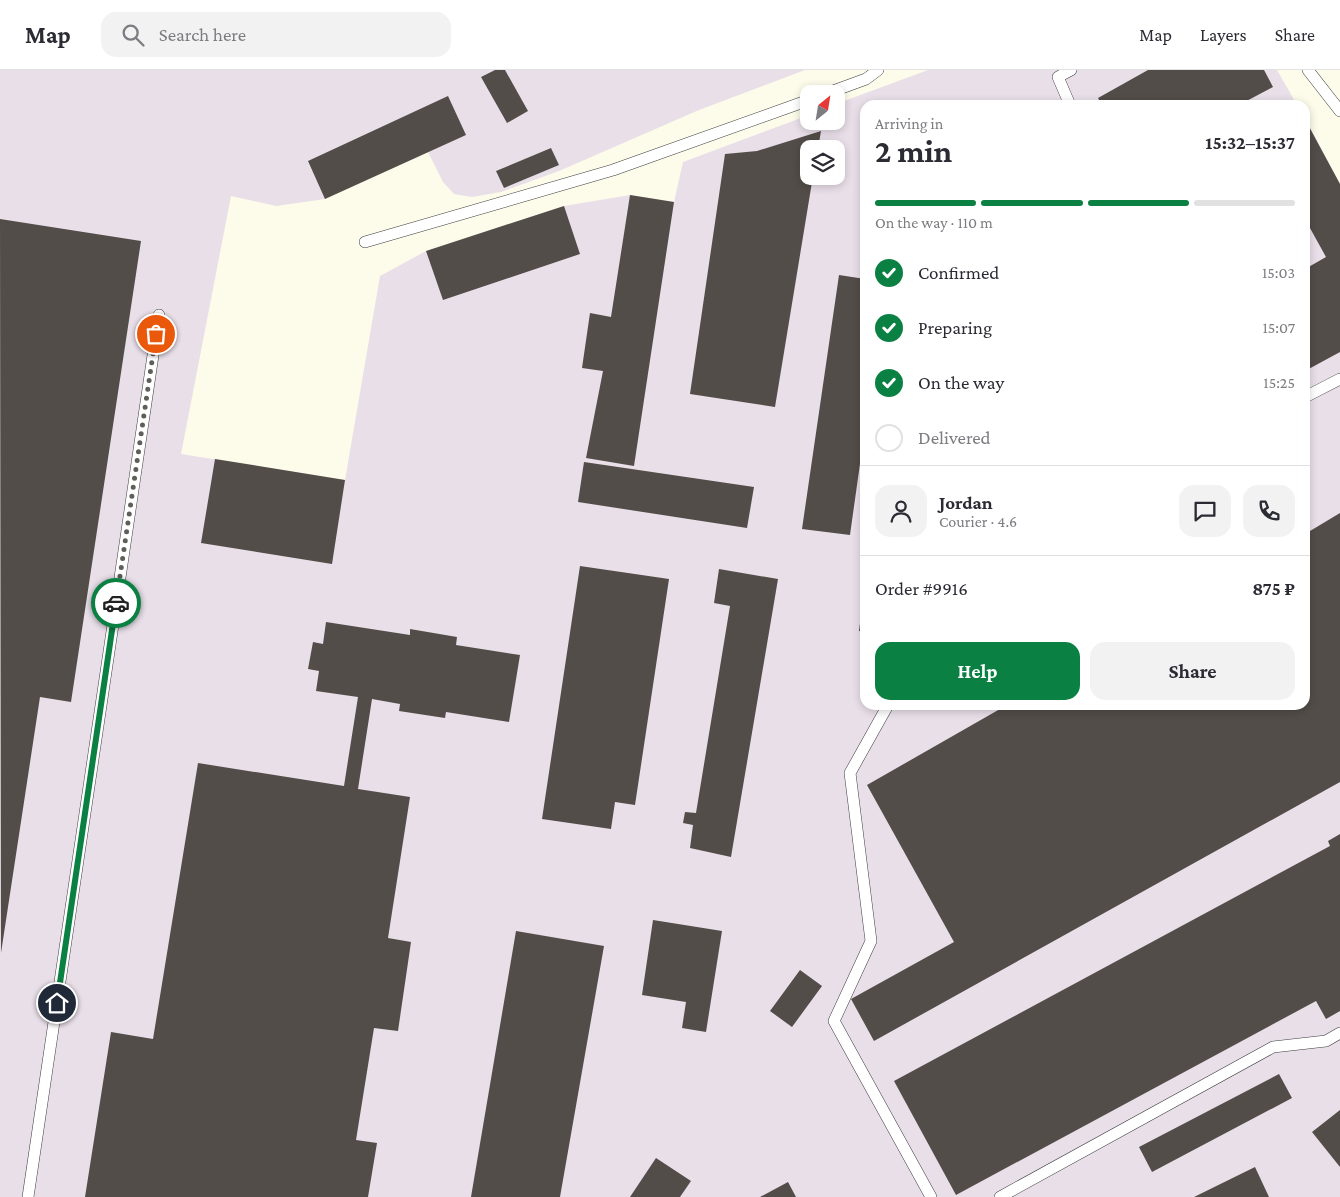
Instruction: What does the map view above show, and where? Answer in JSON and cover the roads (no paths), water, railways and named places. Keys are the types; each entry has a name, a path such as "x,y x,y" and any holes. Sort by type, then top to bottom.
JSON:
{"lane":[{"path":"845,87 866,79 878,70"},
{"path":"1068,100 1058,77 1071,70"},
{"path":"1308,70 1340,111"},
{"path":"365,242 613,170 800,103"},
{"path":"28,1197 159,315"},
{"path":"1310,394 1340,379"},
{"path":"885,710 850,773 871,941 834,1021 931,1197"},
{"path":"1000,1197 1273,1047 1326,1041 1340,1033"}]}
